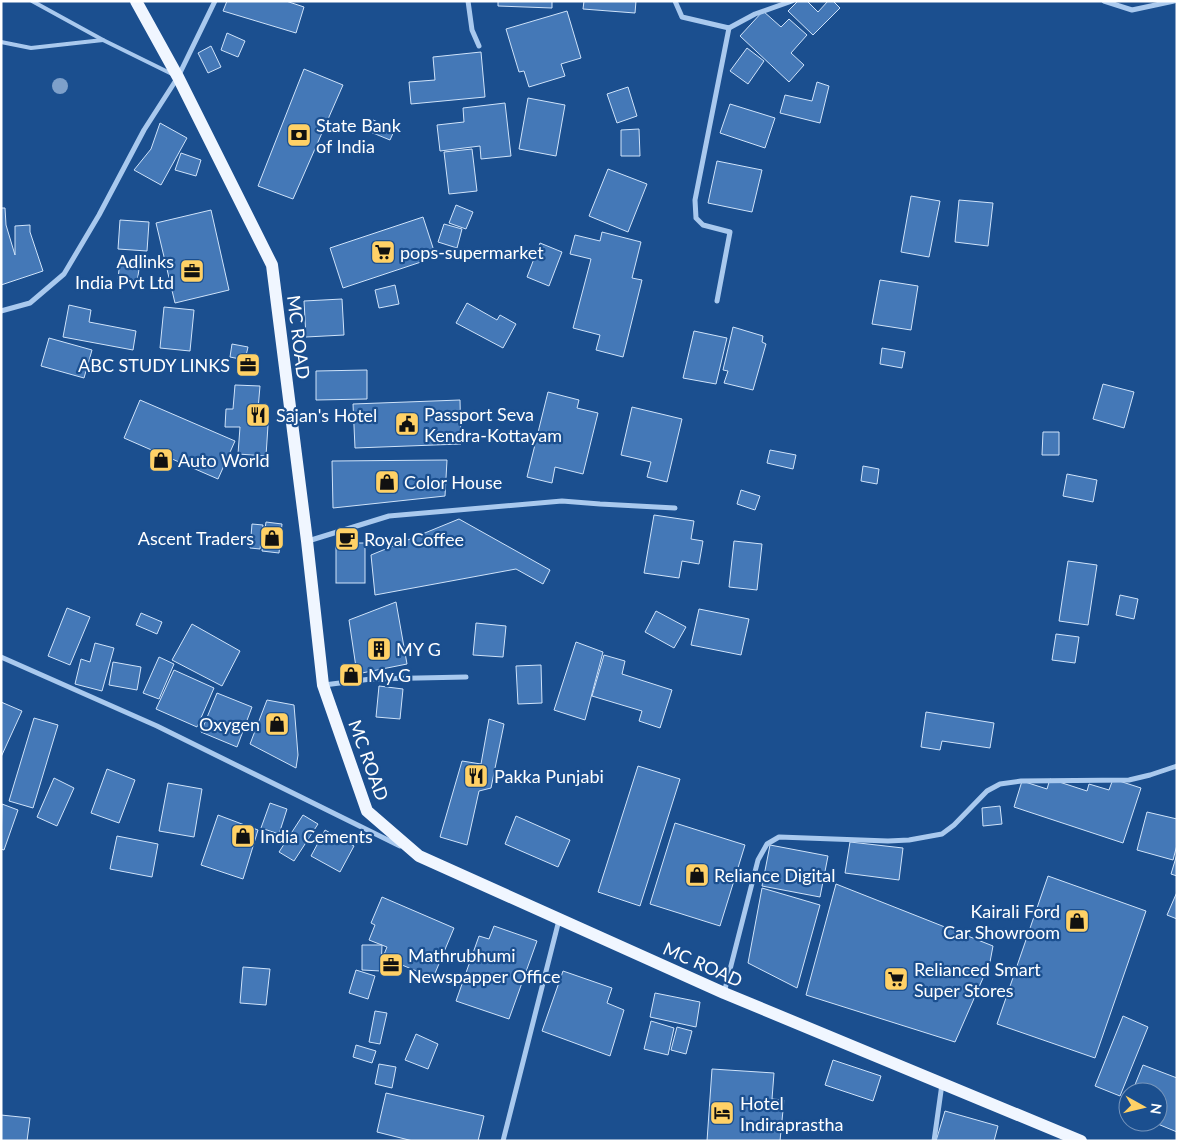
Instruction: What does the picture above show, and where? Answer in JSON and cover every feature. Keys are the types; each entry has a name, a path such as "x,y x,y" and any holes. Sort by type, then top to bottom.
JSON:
{"main road":[{"name":"MC ROAD","path":"136,1 178,77 272,265 323,685 367,811 419,856 724,993 1081,1141"}],"street":[{"path":"1,311 30,302 64,274 99,215 144,130 178,77 215,1"},
{"path":"468,1 472,30 479,46"},
{"path":"675,1 682,17 728,28 755,14 792,1"},
{"path":"1104,1 1132,10 1174,1"},
{"path":"717,301 730,232 703,225 696,218 695,200 728,28"},
{"path":"307,541 389,516 494,506 562,500 676,508"},
{"path":"1,657 157,726 419,856"},
{"path":"323,685 371,679 466,677"},
{"path":"724,993 758,860 768,844 779,837 909,840 942,834 954,825 987,791 1000,784 1021,781 1129,780 1177,766"},
{"path":"503,1141 559,920"},
{"path":"934,1141 942,1084"}],"lane":[{"path":"32,1 103,40 178,77"},
{"path":"1,42 31,48 103,40"}],"building":[{"path":"227,1 286,1 304,7 296,33 223,11"},
{"path":"498,1 552,1 552,8 498,6"},
{"path":"584,1 636,1 635,13 583,9"},
{"path":"798,1 807,1 818,12 828,1 833,1 840,8 813,35 788,11"},
{"path":"567,11 581,58 561,64 565,76 529,87 524,71 519,72 506,29"},
{"path":"763,11 781,27 789,19 807,35 791,53 804,65 789,82 740,36"},
{"path":"227,33 245,41 238,57 221,50"},
{"path":"211,46 221,67 208,73 198,53"},
{"path":"747,48 764,61 748,84 730,71"},
{"path":"481,52 485,97 411,104 409,82 435,80 433,57"},
{"name":"State Bank of India","path":"304,69 343,85 293,199 258,186"},
{"path":"817,82 829,86 820,123 780,113 785,95 812,101"},
{"path":"628,87 637,116 617,123 607,94"},
{"path":"528,98 565,105 556,156 519,149"},
{"path":"505,103 511,156 481,159 480,146 440,151 437,125 464,122 463,108"},
{"path":"730,104 775,118 765,148 720,133"},
{"path":"373,120 395,129 390,140 368,131"},
{"path":"160,123 187,138 161,185 134,170 151,149"},
{"path":"639,129 640,156 621,156 621,130"},
{"path":"472,149 477,191 449,194 444,152"},
{"path":"181,153 201,160 196,176 175,170"},
{"path":"717,161 762,170 752,212 708,203"},
{"path":"608,169 647,184 628,232 589,216"},
{"path":"911,196 940,201 929,257 901,252"},
{"path":"959,200 993,203 988,246 955,242"},
{"path":"456,205 473,212 466,229 449,223"},
{"path":"1,208 5,208 6,225 15,255 15,226 30,225 30,232 43,271 1,285"},
{"path":"211,210 229,290 175,303 156,223"},
{"name":"pops-supermarket","path":"423,217 436,257 343,288 330,248"},
{"path":"120,220 149,222 147,251 118,249"},
{"path":"444,224 462,229 457,248 438,242"},
{"path":"602,232 641,242 632,278 642,280 623,357 596,350 600,335 573,328 591,259 570,254 575,235 600,241"},
{"path":"540,243 562,252 549,286 527,277"},
{"path":"120,260 140,263 137,282 118,279"},
{"path":"880,280 918,286 911,330 872,324"},
{"path":"395,285 399,304 379,308 375,290"},
{"path":"342,299 344,335 306,337 304,301"},
{"path":"467,303 497,320 500,315 516,324 503,348 456,323"},
{"path":"69,305 91,310 89,322 136,331 133,350 63,337"},
{"path":"164,307 194,310 190,351 160,348"},
{"path":"733,327 763,336 762,342 766,344 753,390 724,383 728,371 723,370"},
{"path":"694,331 727,338 716,384 683,378"},
{"path":"49,338 92,350 84,378 41,366"},
{"path":"232,344 248,347 245,360 230,357"},
{"path":"882,348 905,352 902,368 880,364"},
{"path":"367,370 367,399 316,400 316,371"},
{"path":"1103,384 1134,392 1124,428 1093,419"},
{"path":"235,385 260,386 258,409 269,410 266,456 238,454 240,427 225,427 226,409 233,409"},
{"path":"548,392 579,400 577,408 598,413 583,474 555,467 552,483 527,477"},
{"path":"140,400 235,441 218,479 124,438"},
{"name":"Passport Seva Kendra-Kottayam","path":"460,400 461,444 355,448 353,404"},
{"path":"632,407 682,419 667,482 647,477 651,462 621,455"},
{"path":"1043,432 1059,432 1059,455 1042,455"},
{"path":"770,450 796,455 793,469 767,463"},
{"path":"447,460 445,496 333,508 332,461"},
{"path":"863,466 879,469 877,484 861,481"},
{"path":"1067,474 1097,480 1093,502 1063,496"},
{"path":"741,490 760,496 755,510 737,504"},
{"path":"654,515 694,521 691,539 703,541 699,564 682,561 679,578 644,573"},
{"path":"459,519 550,570 543,584 516,569 375,595 371,555"},
{"name":"Ascent Traders","path":"266,522 282,524 279,553 262,551"},
{"path":"252,524 263,525 260,549 250,548"},
{"path":"734,541 762,544 757,590 729,587"},
{"path":"336,543 365,543 365,583 336,583"},
{"path":"1068,561 1097,565 1088,625 1059,621"},
{"path":"1120,595 1138,599 1134,619 1116,615"},
{"name":"MY G","path":"396,602 407,664 357,674 349,620"},
{"path":"67,608 90,617 70,665 48,656"},
{"path":"699,609 749,619 741,655 691,645"},
{"path":"656,611 686,627 674,648 645,632"},
{"path":"141,613 162,622 157,634 136,625"},
{"path":"476,623 506,626 503,657 473,655"},
{"path":"192,624 240,651 222,686 172,660"},
{"path":"1056,634 1079,637 1075,663 1052,660"},
{"path":"576,642 603,652 585,720 554,710"},
{"path":"95,643 114,648 102,691 75,684 81,659 90,662"},
{"path":"604,655 625,661 622,674 672,690 660,728 639,721 642,711 592,696"},
{"path":"159,657 174,664 159,699 143,693"},
{"path":"113,662 141,667 137,690 109,685"},
{"path":"541,665 542,703 518,704 516,666"},
{"path":"174,670 214,688 197,727 156,709"},
{"path":"379,686 403,689 400,719 376,717"},
{"path":"217,693 252,707 237,747 201,732"},
{"name":"Oxygen","path":"267,700 294,705 298,755 296,768 250,744"},
{"path":"1,702 22,711 1,757"},
{"path":"926,712 994,723 990,748 942,741 940,750 921,747"},
{"path":"34,718 58,725 33,808 9,801"},
{"name":"Pakka Punjabi","path":"489,719 504,724 491,788 479,791 467,845 440,837 462,761 481,764"},
{"path":"638,766 680,779 640,906 598,892"},
{"path":"107,769 135,780 119,823 91,813"},
{"path":"54,778 74,788 57,826 37,817"},
{"path":"1050,779 1087,791 1089,784 1109,790 1113,779 1141,788 1123,843 1014,807 1022,781 1047,789"},
{"path":"168,783 202,789 194,837 159,831"},
{"path":"270,803 287,809 279,834 261,828"},
{"path":"2,804 18,810 4,850 1,849"},
{"path":"1000,806 1002,824 983,826 982,808"},
{"path":"1147,812 1177,819 1177,845 1173,860 1137,850"},
{"path":"218,815 258,830 243,879 201,865"},
{"path":"303,815 318,824 294,861 279,852"},
{"path":"516,816 570,840 558,867 505,844"},
{"name":"Reliance Digital","path":"675,823 745,845 720,926 650,904"},
{"path":"325,830 354,846 340,872 311,856"},
{"path":"117,836 158,844 152,877 110,869"},
{"path":"850,842 903,848 899,880 845,873"},
{"path":"770,845 828,856 820,897 762,886"},
{"path":"1177,854 1177,876 1171,874"},
{"path":"1048,876 1146,911 1095,1058 997,1024"},
{"name":"Relianced Smart Super Stores","path":"836,884 993,946 990,962 955,1042 806,995"},
{"path":"762,888 820,905 797,988 748,963"},
{"path":"1177,892 1177,919 1167,915"},
{"path":"382,897 454,928 433,978 383,957 387,947 369,940 375,925 371,923"},
{"path":"494,926 537,941 509,1019 456,1001 479,936 489,939"},
{"path":"362,945 382,945 381,971 362,970"},
{"path":"243,967 270,969 266,1005 240,1003"},
{"path":"356,970 375,976 368,999 349,993"},
{"path":"563,971 612,988 607,1003 624,1010 610,1056 542,1031"},
{"path":"655,993 700,1002 696,1027 650,1017"},
{"path":"375,1011 387,1013 380,1044 369,1042"},
{"path":"1123,1016 1148,1027 1126,1082 1118,1082 1118,1095 1095,1086"},
{"path":"651,1021 674,1028 668,1055 644,1049"},
{"path":"677,1027 692,1031 686,1054 671,1050"},
{"path":"416,1034 438,1044 428,1069 405,1060"},
{"path":"356,1045 376,1051 372,1063 353,1057"},
{"path":"833,1060 881,1076 873,1101 825,1085"},
{"path":"379,1064 396,1067 392,1088 375,1084"},
{"path":"1143,1065 1177,1078 1177,1132 1168,1128 1168,1082 1136,1082"},
{"path":"712,1069 774,1073 772,1099 784,1100 780,1141 707,1141"},
{"path":"386,1093 484,1116 478,1141 413,1141 377,1132"},
{"path":"945,1111 998,1126 994,1141 936,1141"},
{"path":"1,1115 30,1118 27,1141 1,1141"}],"place":[{"name":"State Bank of India","path":"299,135"},
{"name":"pops-supermarket","path":"383,252"},
{"name":"Adlinks India Pvt Ltd","path":"192,271"},
{"name":"ABC STUDY LINKS","path":"248,365"},
{"name":"Sajan's Hotel","path":"258,415"},
{"name":"Passport Seva Kendra-Kottayam","path":"407,424"},
{"name":"Auto World","path":"161,460"},
{"name":"Color House","path":"387,482"},
{"name":"Ascent Traders","path":"272,538"},
{"name":"Royal Coffee","path":"347,539"},
{"name":"MY G","path":"379,649"},
{"name":"My G","path":"351,675"},
{"name":"Oxygen","path":"277,724"},
{"name":"Pakka Punjabi","path":"476,776"},
{"name":"India Cements","path":"243,836"},
{"name":"Reliance Digital","path":"697,875"},
{"name":"Kairali Ford Car Showroom","path":"1077,921"},
{"name":"Mathrubhumi Newspapper Office","path":"391,965"},
{"name":"Relianced Smart Super Stores","path":"896,979"},
{"name":"Hotel Indiraprastha","path":"722,1113"}]}
